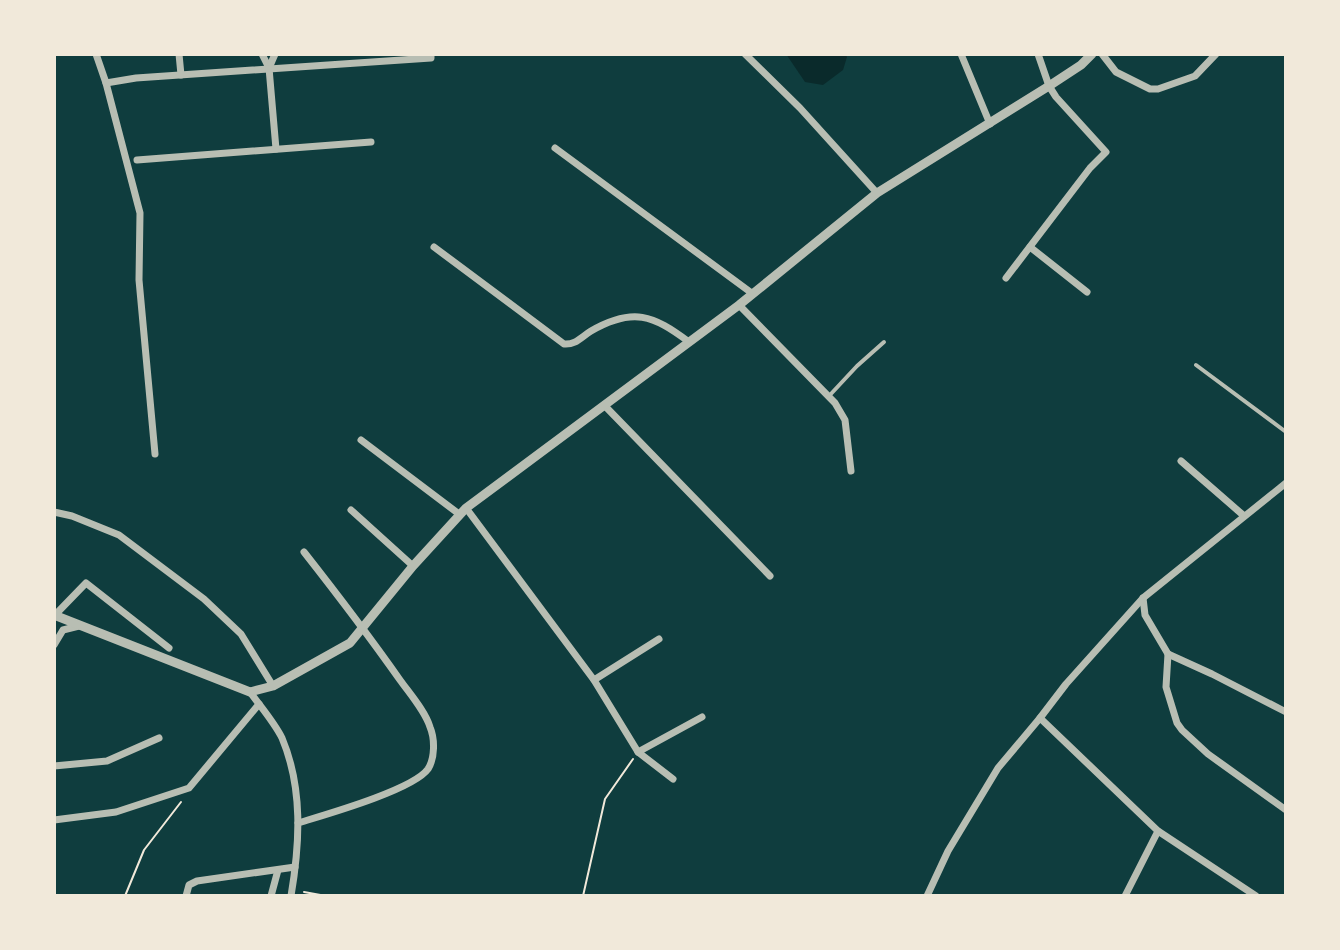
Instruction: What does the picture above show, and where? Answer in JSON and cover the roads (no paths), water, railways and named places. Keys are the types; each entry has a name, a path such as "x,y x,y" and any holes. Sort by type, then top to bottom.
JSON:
{"street":[{"path":"96,54 140,213 139,280 155,454"},
{"path":"179,54 181,75"},
{"path":"262,54 269,68 276,149"},
{"path":"269,68 275,54"},
{"path":"745,54 800,108 877,193"},
{"path":"961,54 990,124"},
{"path":"1006,278 1090,168 1106,152 1049,86 1038,54"},
{"path":"250,692 273,686 350,643 462,511 739,305 877,193 1049,86 1092,54"},
{"path":"1102,54 1116,72 1150,89 1195,76 1216,54"},
{"path":"106,83 365,58 431,56"},
{"path":"137,160 371,142"},
{"path":"555,148 753,294"},
{"path":"434,247 564,344 574,344 603,324 647,317 661,321 689,342"},
{"path":"1030,247 1087,292"},
{"path":"739,305 829,396 845,420 851,471"},
{"path":"604,405 770,576"},
{"path":"361,440 462,511 594,680 638,752 673,779"},
{"path":"1181,461 1243,515"},
{"path":"927,896 948,851 998,768 1066,684 1143,598 1286,483"},
{"path":"351,510 413,566"},
{"path":"54,512 119,535 204,599 241,634 273,686"},
{"path":"298,823 346,808 412,781 429,767 433,749 430,726 364,628 304,552"},
{"path":"169,648 86,583 54,615 250,692 281,735 296,780 298,846 292,893"},
{"path":"1143,598 1145,615 1168,654 1166,687 1177,723 1208,754 1286,810"},
{"path":"54,645 63,630 81,626"},
{"path":"594,680 659,639"},
{"path":"1168,654 1286,712"},
{"path":"54,820 116,812 189,788 259,704"},
{"path":"638,752 702,717"},
{"path":"1040,718 1158,831 1256,896"},
{"path":"54,766 107,761 159,738"},
{"path":"1125,896 1158,831"},
{"path":"186,896 189,885 197,881 295,867"},
{"path":"271,896 278,870"}],"lane":[{"path":"829,396 884,342"},
{"path":"1196,365 1286,432"}],"water":[{"path":"786,54 845,54 847,57 843,70 823,85 805,82"}]}
